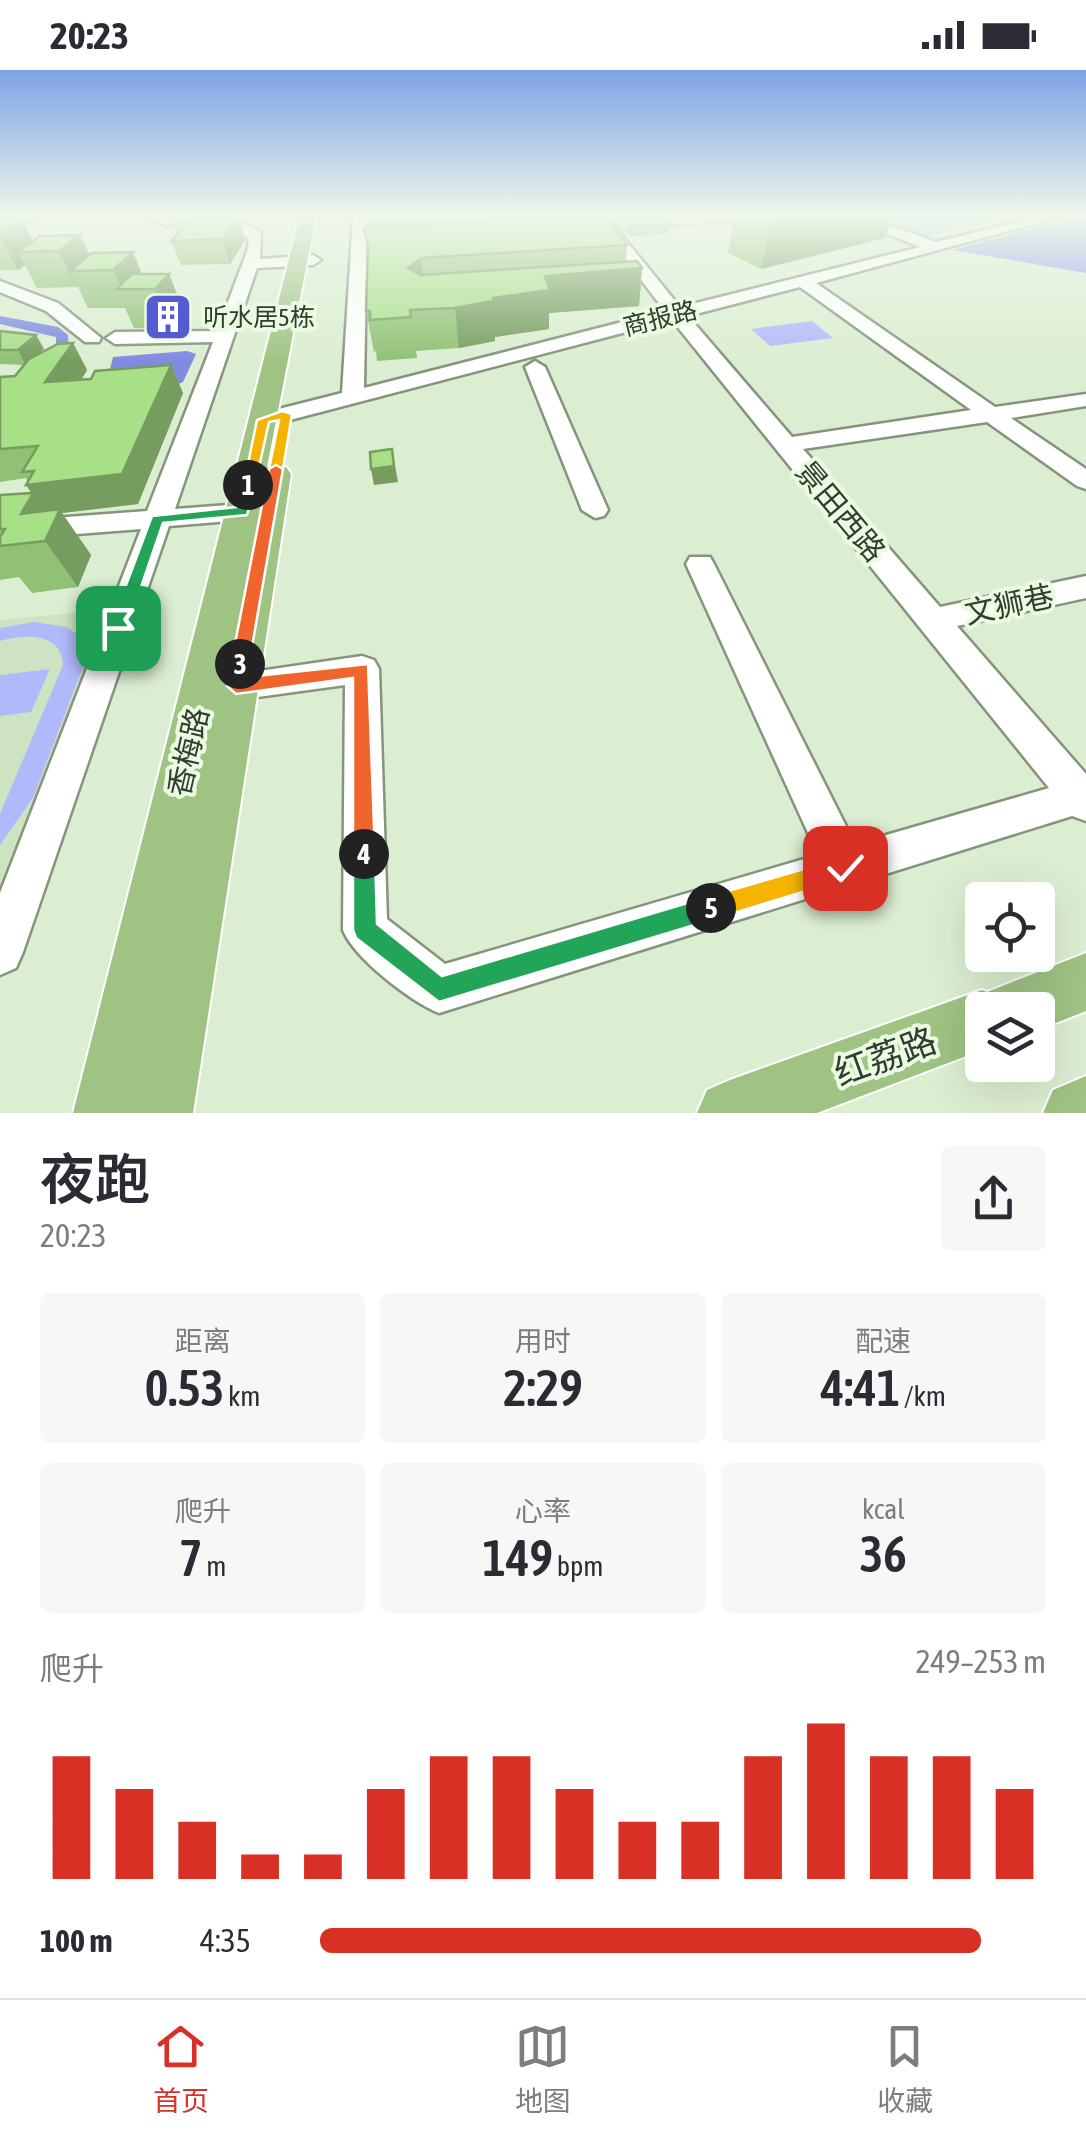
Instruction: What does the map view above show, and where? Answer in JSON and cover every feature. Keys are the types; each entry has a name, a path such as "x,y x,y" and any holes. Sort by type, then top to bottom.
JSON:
{"main road":[{"name":"香梅路","path":"106,1113 156,1084 236,686 275,417 305,265"},
{"name":"香梅路","path":"156,1084 242,512 275,417"},
{"path":"1055,993 1086,982"},
{"name":"红荔路","path":"730,1113 965,1026"},
{"path":"94,1113 156,1084"},
{"path":"1076,1113 1086,1109"}],"street":[{"path":"0,952 251,265"},
{"path":"353,397 367,265"},
{"name":"景田西路","path":"639,265 933,620 1072,804"},
{"name":"商报路","path":"275,417 681,319 865,265"},
{"path":"802,281 1086,481"},
{"path":"0,286 37,299 92,338 226,336"},
{"path":"638,290 657,288"},
{"path":"374,408 535,367 681,319"},
{"path":"535,367 595,510"},
{"path":"786,444 1086,400"},
{"path":"0,531 242,512"},
{"path":"700,564 845,868"},
{"name":"文狮巷","path":"933,620 1086,587"},
{"path":"236,686 362,669 365,930 439,990 1072,804"}],"shaded area":[{"path":"1037,265 1086,265 1086,273"},
{"path":"812,321 833,338 770,346 751,329"},
{"path":"187,351 196,354 183,382 173,386 145,386 109,373 113,357"},
{"path":"112,609 0,906 0,620"},
{"path":"34,622 67,627 78,635 86,659 33,798 0,845 0,814 63,665 61,654 49,641 20,637 0,641 0,628"},
{"path":"50,669 31,712 0,716 0,675"}],"building":[{"path":"78,265 119,265 113,270 70,271"},
{"path":"367,265 412,265 408,268 421,275 580,265 640,265 642,268 545,276 550,290 455,308 410,310 411,317 370,320 370,311 366,311"},
{"path":"132,274 169,274 155,289 116,289"},
{"path":"0,331 36,335 18,350 0,350"},
{"path":"73,343 45,382 91,379 95,371 171,365 122,474 26,485 34,471 22,472 38,446 0,449 0,377 15,376 29,359 58,344"},
{"path":"392,449 394,466 371,469 370,452"},
{"path":"33,493 21,514 60,509 45,541 0,546 5,529 0,529 0,495"}],"waterway":[{"path":"0,320 62,335 63,349 50,362"}],"place":[{"name":"听水居5栋","path":"168,317"}],"route":[{"path":"118,628 158,519 242,512 264,420 286,414 236,686 362,669 365,930 439,990 845,868"}]}
